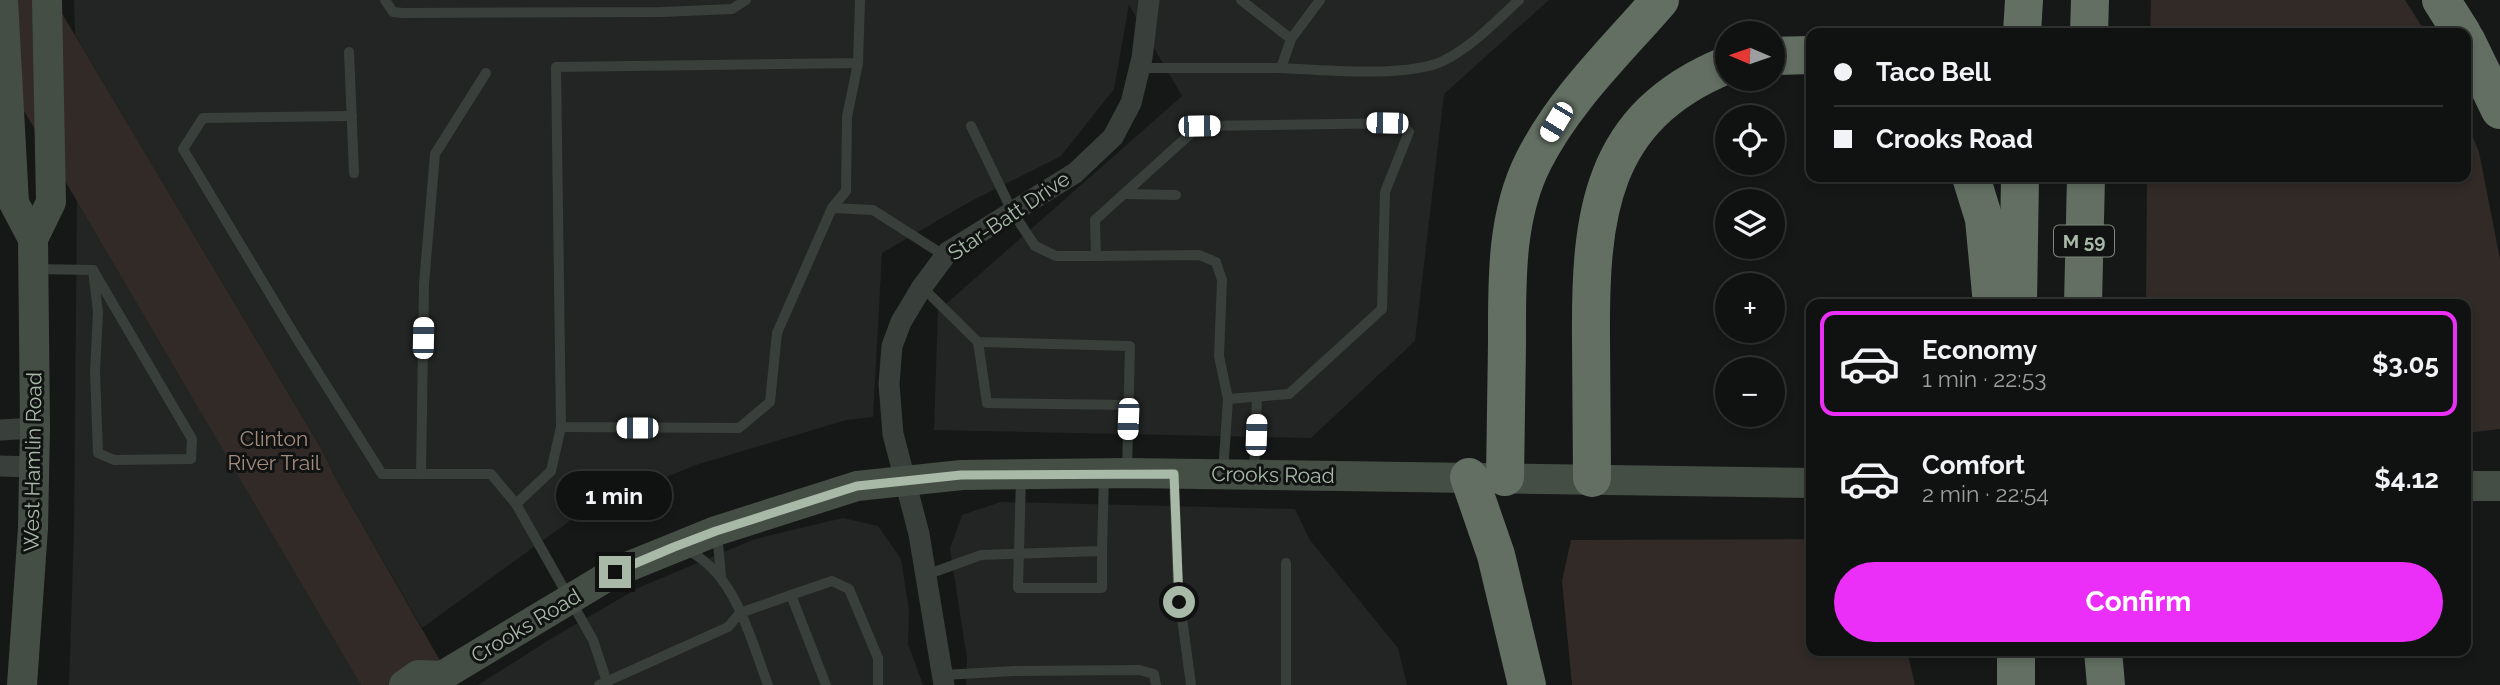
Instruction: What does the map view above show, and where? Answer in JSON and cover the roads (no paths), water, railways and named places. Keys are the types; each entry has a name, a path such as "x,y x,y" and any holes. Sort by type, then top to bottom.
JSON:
{"highway":[{"path":"1527,685 1496,555 1487,477 1509,254 1522,192 1532,165 1556,122 1586,83 1660,0"},
{"path":"2022,28 2024,0"},
{"path":"2089,28 2091,0"},
{"path":"2441,0 2459,28"},
{"path":"2471,50 2500,110"},
{"path":"1785,56 1806,55"},
{"path":"1592,478 1591,287 1593,247 1603,194 1624,149 1656,108 1695,80 1715,71"},
{"path":"1973,182 1984,219 1992,299"},
{"path":"2018,299 2020,182"},
{"name":"M 59","path":"2083,299 2086,182"},
{"path":"2016,656 2016,685"},
{"path":"2083,656 2083,685"},
{"path":"2103,656 2106,685"}],"main road":[{"name":"West Hamlin Road","path":"3,0 14,203 33,239 34,270 33,528 22,685"},
{"name":"West Hamlin Road","path":"33,239 51,202 47,0"},
{"name":"Crooks Road","path":"404,685 418,675 441,680 615,572 716,531 857,486 961,475 1116,473 1806,483"},
{"path":"2471,486 2500,485"}],"street":[{"name":"Star-Batt Drive","path":"944,680 926,575 893,434 890,384 892,346 901,322 948,252 1075,173 1113,137 1131,103 1140,68 1150,0"},
{"path":"0,430 35,428"},
{"path":"0,466 34,467"}],"lane":[{"path":"385,0 393,12 403,13 662,12 732,9 746,0"},
{"path":"561,427 739,428 769,402 777,333 832,208 846,191 847,117 858,63 860,0"},
{"path":"1241,0 1291,38"},
{"path":"1281,68 1291,38 1320,0"},
{"path":"1140,68 1408,70 1441,62 1474,42 1519,0"},
{"path":"349,52 354,173"},
{"path":"516,504 551,471 561,427 556,67 858,63"},
{"path":"421,474 424,284 435,154 486,74"},
{"path":"352,116 203,118 183,149 382,474 491,474 516,504 593,640 605,684 728,627 740,613 832,581 849,589 878,658 878,685"},
{"path":"1096,256 1095,220 1199,126 1401,123 1409,132 1385,192 1382,309 1289,394 1228,399"},
{"path":"971,126 1012,211 1035,246 1056,256 1199,255 1216,262 1222,279 1219,356 1228,399 1223,474"},
{"path":"1124,194 1176,194"},
{"path":"832,208 873,210 945,256"},
{"path":"34,270 93,270"},
{"path":"93,270 192,439 191,459 114,460 98,453 95,372 98,312 93,270"},
{"path":"922,287 978,342 987,403 1129,405"},
{"path":"978,342 1130,346 1129,405 1102,551 1102,588 1018,588 1021,474"},
{"path":"1255,474 1257,397"},
{"path":"1174,474 1178,588 1191,685"},
{"path":"716,531 721,579"},
{"path":"674,547 696,554 708,563 721,579 740,613 768,685"},
{"path":"926,575 981,555 1102,551"},
{"path":"1286,563 1286,685"},
{"path":"791,595 826,685"},
{"path":"944,680 1014,671 1139,670 1154,674 1156,685"}],"park label":[{"name":"Clinton River Trail","path":"274,451"}]}
